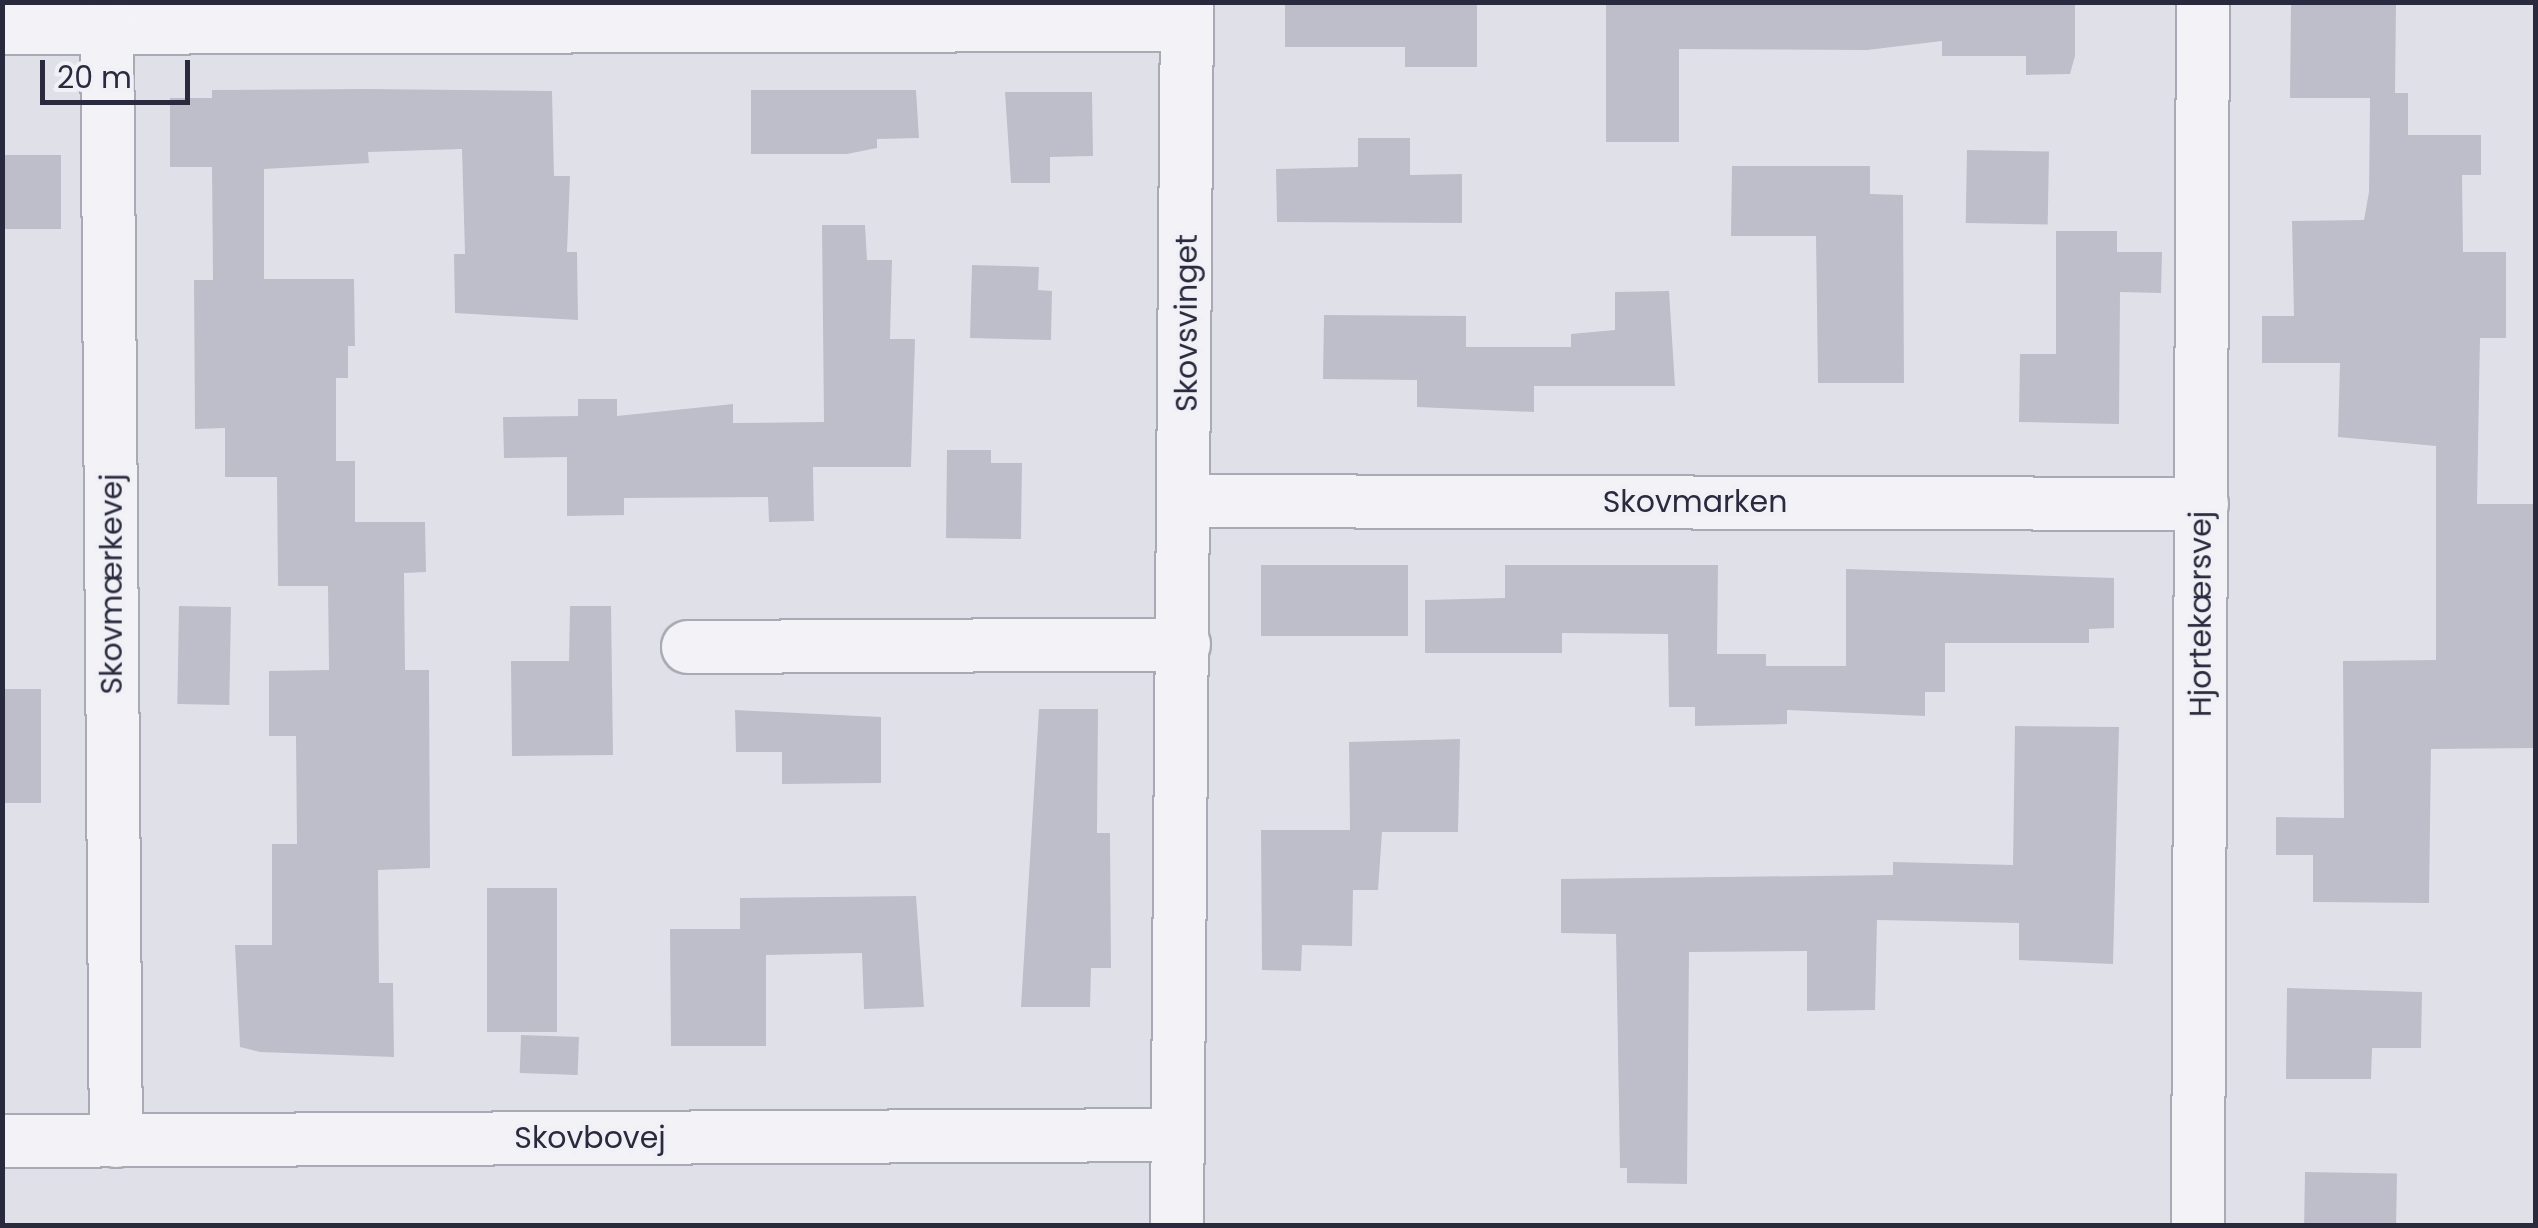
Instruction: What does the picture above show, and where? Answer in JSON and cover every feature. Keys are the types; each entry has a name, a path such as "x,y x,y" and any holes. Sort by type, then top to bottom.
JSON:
{"street":[{"name":"Hjortekærsvej","path":"2198,1226 2203,2"},
{"path":"2,28 1186,14"},
{"name":"Skovsvinget","path":"1176,1226 1187,501 1186,14"},
{"name":"Skovmærkevej","path":"107,28 116,1140"},
{"name":"Skovmarken","path":"1187,501 2202,504"},
{"path":"688,647 1184,644"},
{"name":"Skovbovej","path":"2,1141 1178,1135"}],"building":[{"path":"1285,2 1477,2 1477,67 1405,67 1405,47 1285,47"},
{"path":"1606,2 2075,2 2075,56 2070,74 2026,75 2026,56 1942,56 1942,41 1867,50 1679,49 1679,142 1606,142"},
{"path":"2291,2 2396,5 2395,93 2408,93 2408,135 2481,135 2481,175 2462,175 2463,252 2506,252 2506,338 2480,338 2477,504 2536,504 2536,748 2431,749 2429,903 2313,902 2313,855 2276,855 2276,817 2344,818 2343,661 2436,660 2436,446 2338,437 2340,363 2262,363 2262,316 2294,316 2292,221 2364,220 2369,192 2370,98 2290,98"},
{"path":"212,90 552,91 554,176 570,176 567,252 577,252 578,320 455,313 454,254 465,254 462,149 368,152 369,163 264,169 264,279 354,279 355,346 348,346 348,378 336,378 336,461 355,461 355,522 425,522 426,572 404,573 405,670 429,670 430,868 378,870 379,983 393,983 394,1057 260,1052 240,1047 235,945 272,945 272,844 297,844 296,736 269,736 269,671 329,670 328,586 278,586 277,477 225,477 225,428 195,429 194,280 213,280 212,167 170,167 170,98 212,98"},
{"path":"751,90 916,90 919,138 877,139 877,148 847,154 751,154"},
{"path":"1005,92 1092,92 1093,156 1050,157 1050,183 1011,183"},
{"path":"1358,138 1410,138 1410,175 1462,174 1462,223 1277,222 1276,169 1358,167"},
{"path":"1967,150 2049,151 2048,224 1966,223"},
{"path":"2,155 61,155 61,229 2,229"},
{"path":"1732,166 1870,166 1870,194 1903,195 1904,383 1818,383 1816,236 1731,236"},
{"path":"822,225 865,225 867,260 892,260 890,339 915,339 911,467 813,467 814,521 769,522 768,497 624,498 624,515 567,516 567,457 504,458 503,417 578,416 578,399 617,399 617,416 733,404 733,423 824,422"},
{"path":"2056,231 2117,231 2117,252 2162,252 2161,293 2120,292 2119,424 2019,422 2020,354 2056,354"},
{"path":"972,265 1039,267 1038,290 1052,291 1051,340 970,338"},
{"path":"1669,291 1675,386 1534,386 1534,412 1417,407 1417,380 1323,379 1324,315 1466,316 1466,347 1571,347 1571,334 1615,330 1615,292"},
{"path":"947,450 991,450 991,463 1022,463 1021,539 946,538"},
{"path":"1261,565 1408,565 1408,636 1261,636"},
{"path":"1505,565 1718,565 1717,654 1766,654 1766,666 1846,666 1846,569 2114,578 2114,628 2089,629 2089,643 1945,643 1945,692 1925,692 1925,716 1787,710 1787,724 1695,726 1695,707 1669,707 1668,634 1562,633 1562,653 1425,653 1425,600 1505,598"},
{"path":"179,606 231,607 229,705 177,704"},
{"path":"570,606 611,606 613,755 512,756 511,661 569,661"},
{"path":"2,689 41,689 41,803 2,803"},
{"path":"1039,709 1098,709 1097,833 1110,833 1111,968 1091,968 1090,1007 1021,1007"},
{"path":"735,710 881,717 881,783 782,784 782,752 736,752"},
{"path":"2015,726 2119,727 2113,964 2019,960 2019,923 1877,920 1875,1010 1807,1011 1807,951 1689,952 1687,1184 1627,1183 1627,1168 1620,1168 1616,934 1561,933 1561,879 1893,875 1893,862 2013,865"},
{"path":"1460,739 1458,832 1382,832 1378,890 1353,890 1352,946 1302,945 1301,971 1262,970 1261,830 1350,830 1349,742"},
{"path":"487,888 557,888 557,1032 487,1032"},
{"path":"916,896 924,1007 864,1009 862,953 766,955 766,1046 671,1046 670,929 740,929 740,898"},
{"path":"2287,988 2422,992 2421,1048 2372,1048 2371,1079 2286,1079"},
{"path":"521,1035 579,1037 578,1075 520,1073"},
{"path":"2305,1172 2397,1174 2396,1226 2304,1226"}]}
